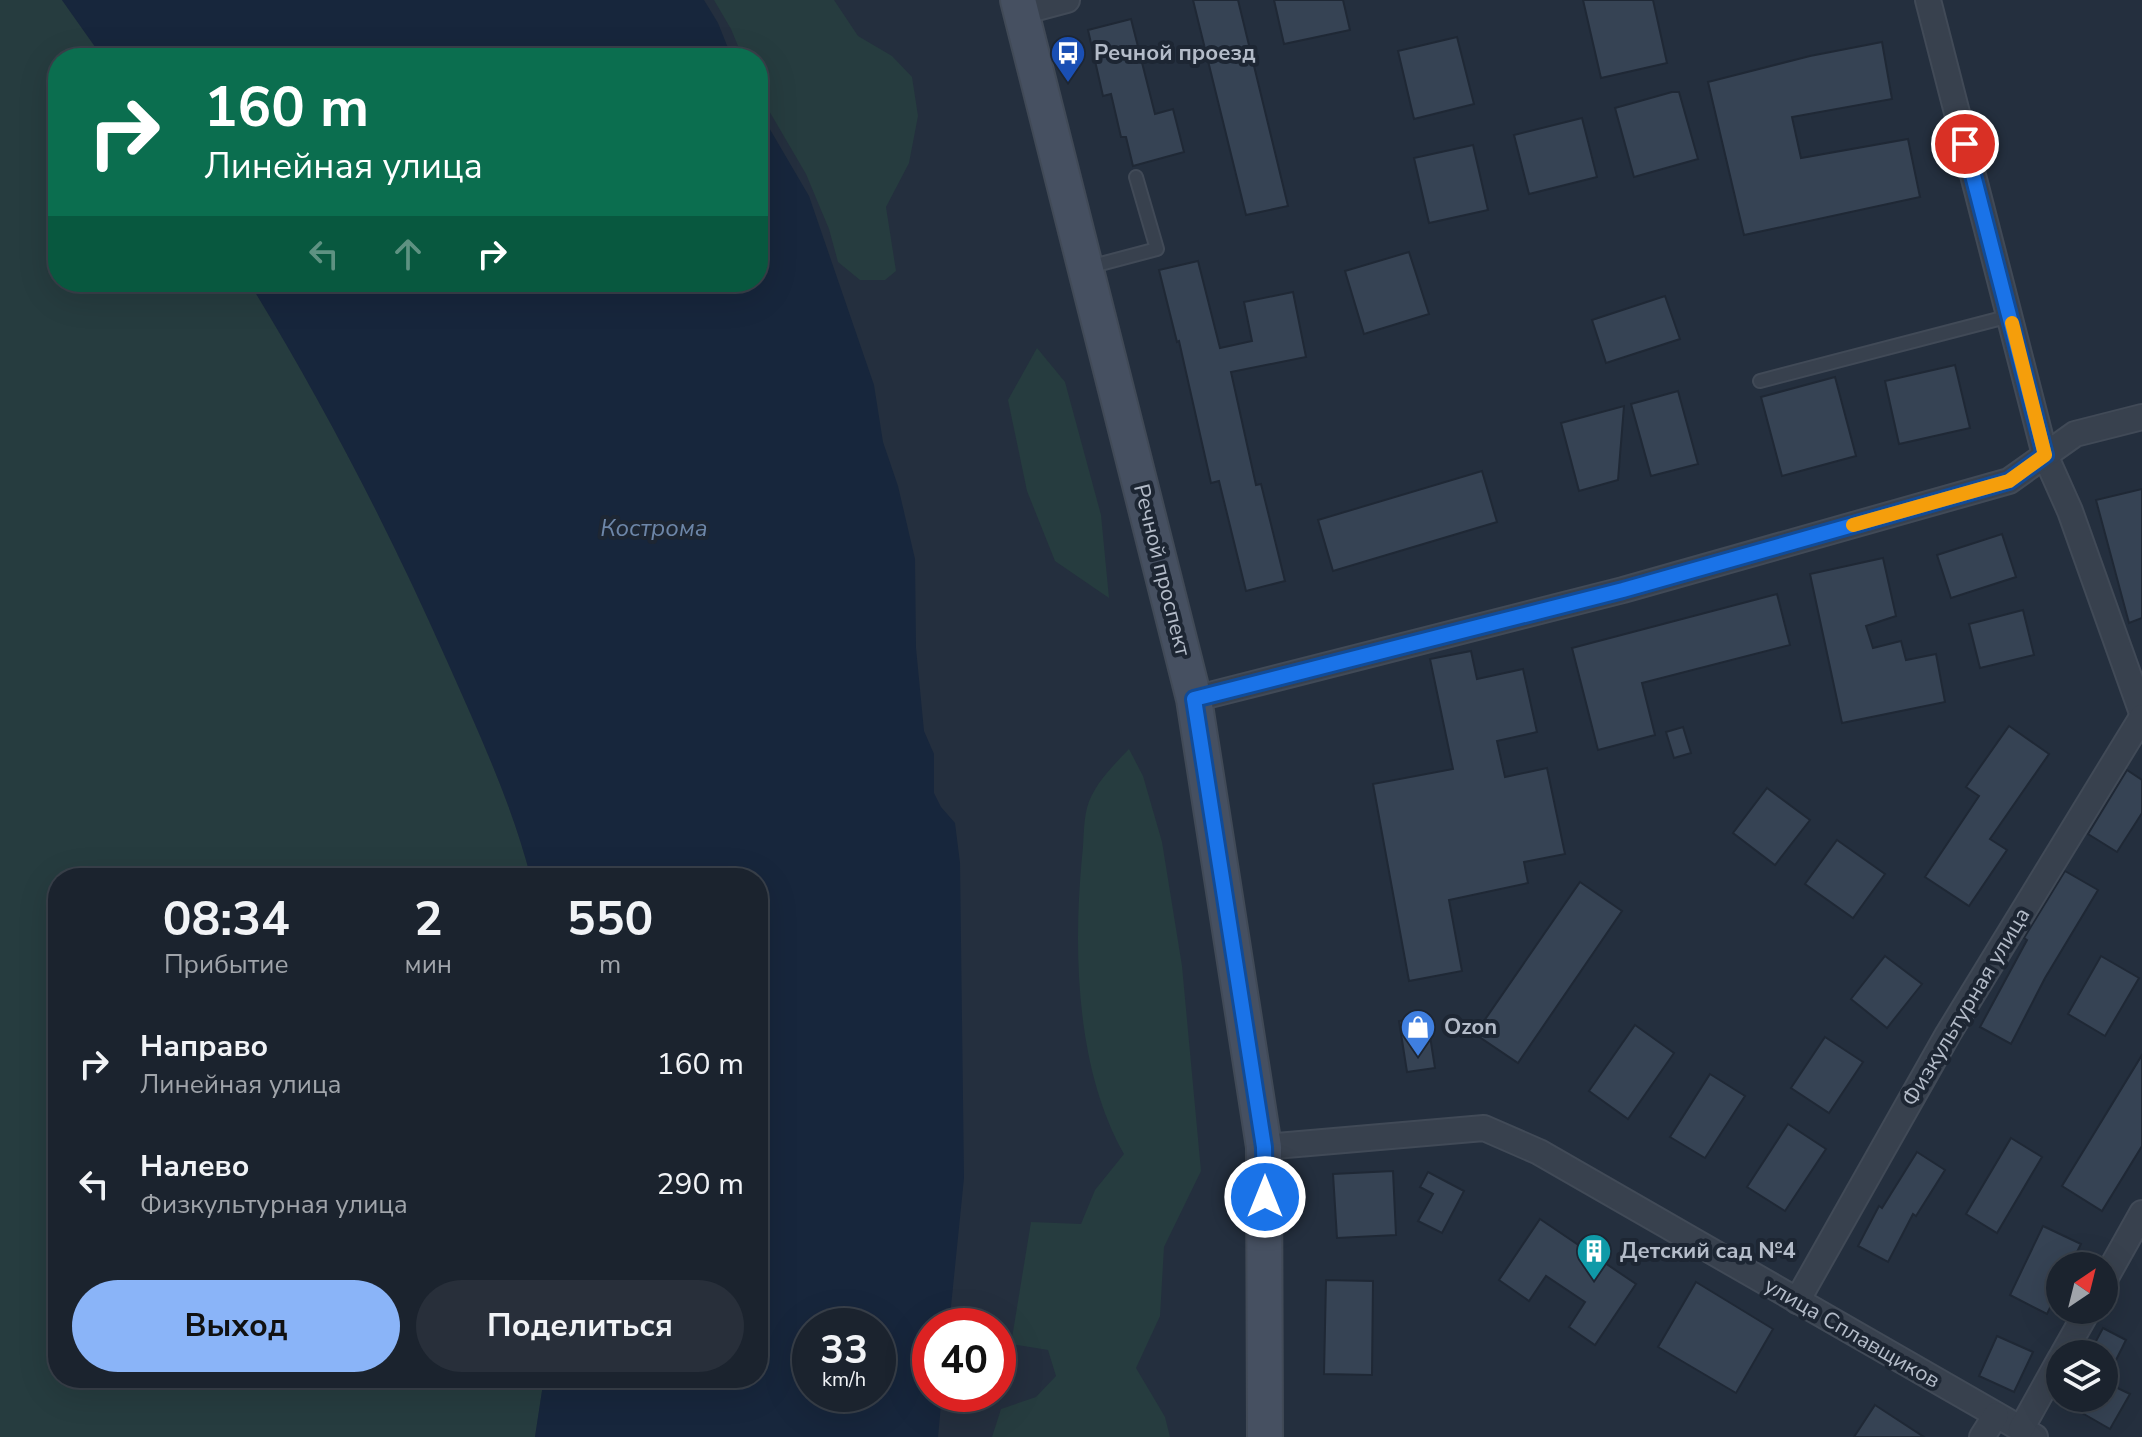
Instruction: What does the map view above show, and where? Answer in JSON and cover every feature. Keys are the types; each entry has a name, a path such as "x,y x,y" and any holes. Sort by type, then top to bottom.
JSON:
{"street":[{"path":"1020,6 1067,0"},
{"name":"Физкультурная улица","path":"1797,1301 1948,1034 2142,715 2070,511 2045,455 1928,0"},
{"name":"Речной проспект","path":"1020,6 1194,699 1264,1147 1265,1437"},
{"path":"1194,699 1623,590 2009,481 2075,434 2142,417"},
{"name":"улица Сплавщиков","path":"1264,1147 1484,1128 1539,1152 2028,1433"},
{"path":"2118,1256 2142,1213"},
{"path":"2028,1433 2046,1391"},
{"path":"1982,1437 1996,1415"}],"lane":[{"path":"1086,268 1157,249 1136,177"},
{"path":"1760,381 2010,316"}],"green space":[{"path":"0,0 62,0 96,48 48,48 48,292 255,292 330,422 403,565 494,769 528,868 48,868 48,1388 542,1388 535,1437 0,1437"},
{"path":"714,0 834,0 858,36 892,56 912,77 918,116 909,163 886,207 896,271 885,280 860,280 838,262 829,229 806,174 768,109 768,48 739,48"},
{"path":"1037,348 1065,382 1101,515 1109,598 1055,561 1027,491 1008,400"},
{"path":"1129,749 1143,776 1162,842 1182,966 1201,1171 1164,1247 1160,1316 1136,1368 1165,1417 1170,1437 992,1437 1000,1412 1016,1412 1016,1404 1036,1397 1056,1376 1048,1350 1016,1345 1016,1314 1031,1222 1081,1224 1095,1190 1124,1154 1108,1121 1096,1085 1087,1048 1079,970 1079,894 1084,826 1090,800 1110,769"}],"water":[{"path":"62,0 704,0 728,48 96,48"},
{"name":"Кострома","path":"768,126 809,196 874,385 883,442 898,486 915,559 916,648 924,731 934,754 934,793 955,823 960,863 964,1178 951,1308 912,1308 912,1412 940,1412 938,1437 535,1437 542,1388 768,1388 768,868 528,868 494,769 448,663 403,565 330,422 255,292 768,292"}],"building":[{"path":"1193,0 1238,0 1288,206 1246,215"},
{"path":"1274,0 1343,0 1350,30 1284,44"},
{"path":"1583,0 1653,0 1667,63 1601,78"},
{"path":"1131,19 1155,114 1173,109 1184,152 1133,166 1126,137 1121,137 1111,94 1103,96 1088,30"},
{"path":"1457,37 1474,104 1414,119 1398,51"},
{"path":"1882,42 1892,99 1792,117 1801,158 1908,139 1920,197 1744,235 1708,82 1810,56"},
{"path":"1679,92 1698,159 1634,177 1615,108"},
{"path":"1582,118 1597,177 1529,194 1514,135"},
{"path":"1473,145 1488,210 1429,223 1414,158"},
{"path":"1409,252 1429,314 1364,334 1345,271"},
{"path":"1198,261 1220,348 1252,341 1244,302 1293,292 1306,357 1231,372 1256,485 1261,484 1285,581 1246,591 1219,481 1211,483 1179,341 1159,270"},
{"path":"1665,296 1680,339 1606,363 1592,320"},
{"path":"1955,365 1970,428 1899,444 1885,381"},
{"path":"1835,377 1856,456 1782,476 1761,397"},
{"path":"1678,391 1698,464 1651,476 1631,404"},
{"path":"1624,406 1618,480 1579,491 1561,423"},
{"path":"1482,471 1497,522 1333,571 1318,520"},
{"path":"2142,489 2142,618 2129,623 2096,500"},
{"path":"2002,534 2016,577 1951,598 1937,555"},
{"path":"1883,558 1896,616 1866,626 1873,648 1901,641 1906,660 1936,654 1945,702 1842,723 1810,574"},
{"path":"1777,594 1790,645 1642,683 1655,735 1598,750 1572,648"},
{"path":"2023,610 2034,655 1980,668 1969,624"},
{"path":"1471,651 1477,679 1523,669 1537,732 1497,741 1505,777 1547,768 1565,854 1524,862 1528,883 1449,900 1462,971 1409,981 1373,784 1453,769 1430,659"},
{"path":"2009,726 2049,754 1990,839 2007,850 1969,906 1925,877 1979,796 1966,787"},
{"path":"1683,727 1691,753 1674,758 1666,732"},
{"path":"2127,770 2142,780 2142,813 2117,852 2088,834"},
{"path":"1767,788 1810,820 1775,865 1733,833"},
{"path":"1837,840 1885,874 1853,918 1805,884"},
{"path":"2065,871 2098,890 2045,978 2011,1044 1980,1027 2027,940 2024,938"},
{"path":"1580,882 1622,911 1518,1063 1475,1034"},
{"path":"1885,956 1922,984 1887,1028 1851,999"},
{"path":"2101,956 2139,978 2105,1036 2068,1014"},
{"path":"1427,1017 1435,1068 1407,1072 1399,1021"},
{"path":"1635,1025 1674,1053 1628,1119 1589,1091"},
{"path":"1825,1037 1863,1062 1829,1113 1791,1088"},
{"path":"2142,1055 2142,1146 2102,1211 2062,1186"},
{"path":"1710,1074 1745,1096 1705,1158 1670,1137"},
{"path":"1788,1124 1826,1149 1785,1211 1747,1187"},
{"path":"2011,1138 2042,1157 1997,1233 1966,1214"},
{"path":"1917,1152 1945,1170 1916,1216 1913,1214 1888,1262 1858,1246 1879,1206 1882,1208"},
{"path":"1393,1171 1396,1235 1337,1238 1333,1174"},
{"path":"1428,1172 1464,1191 1442,1233 1418,1221 1433,1194 1420,1187"},
{"name":"Детский сад №4","path":"1540,1219 1636,1284 1595,1345 1569,1327 1585,1302 1546,1276 1529,1301 1499,1280"},
{"path":"2043,1226 2081,1244 2077,1252 2046,1252 2046,1313 2010,1295"},
{"path":"1326,1280 1373,1281 1372,1375 1324,1374"},
{"path":"1696,1282 1773,1329 1736,1393 1658,1347"},
{"path":"2103,1328 2126,1340 2118,1356 2118,1340 2097,1340"},
{"path":"1997,1336 2033,1352 2014,1392 1979,1376"},
{"path":"2118,1388 2130,1394 2110,1429 2080,1412 2118,1412"},
{"path":"1875,1405 1924,1437 1854,1437"}],"slow traffic":[{"path":"1853,525 2009,481 2045,455 2012,323"}],"place":[{"name":"Речной проезд","path":"1068,84"},
{"name":"Ozon","path":"1418,1058"},
{"name":"Детский сад №4","path":"1594,1282"}],"route":[{"path":"1265,1197 1264,1147 1194,699 1623,590 2009,481 2045,455 1965,144"}]}
